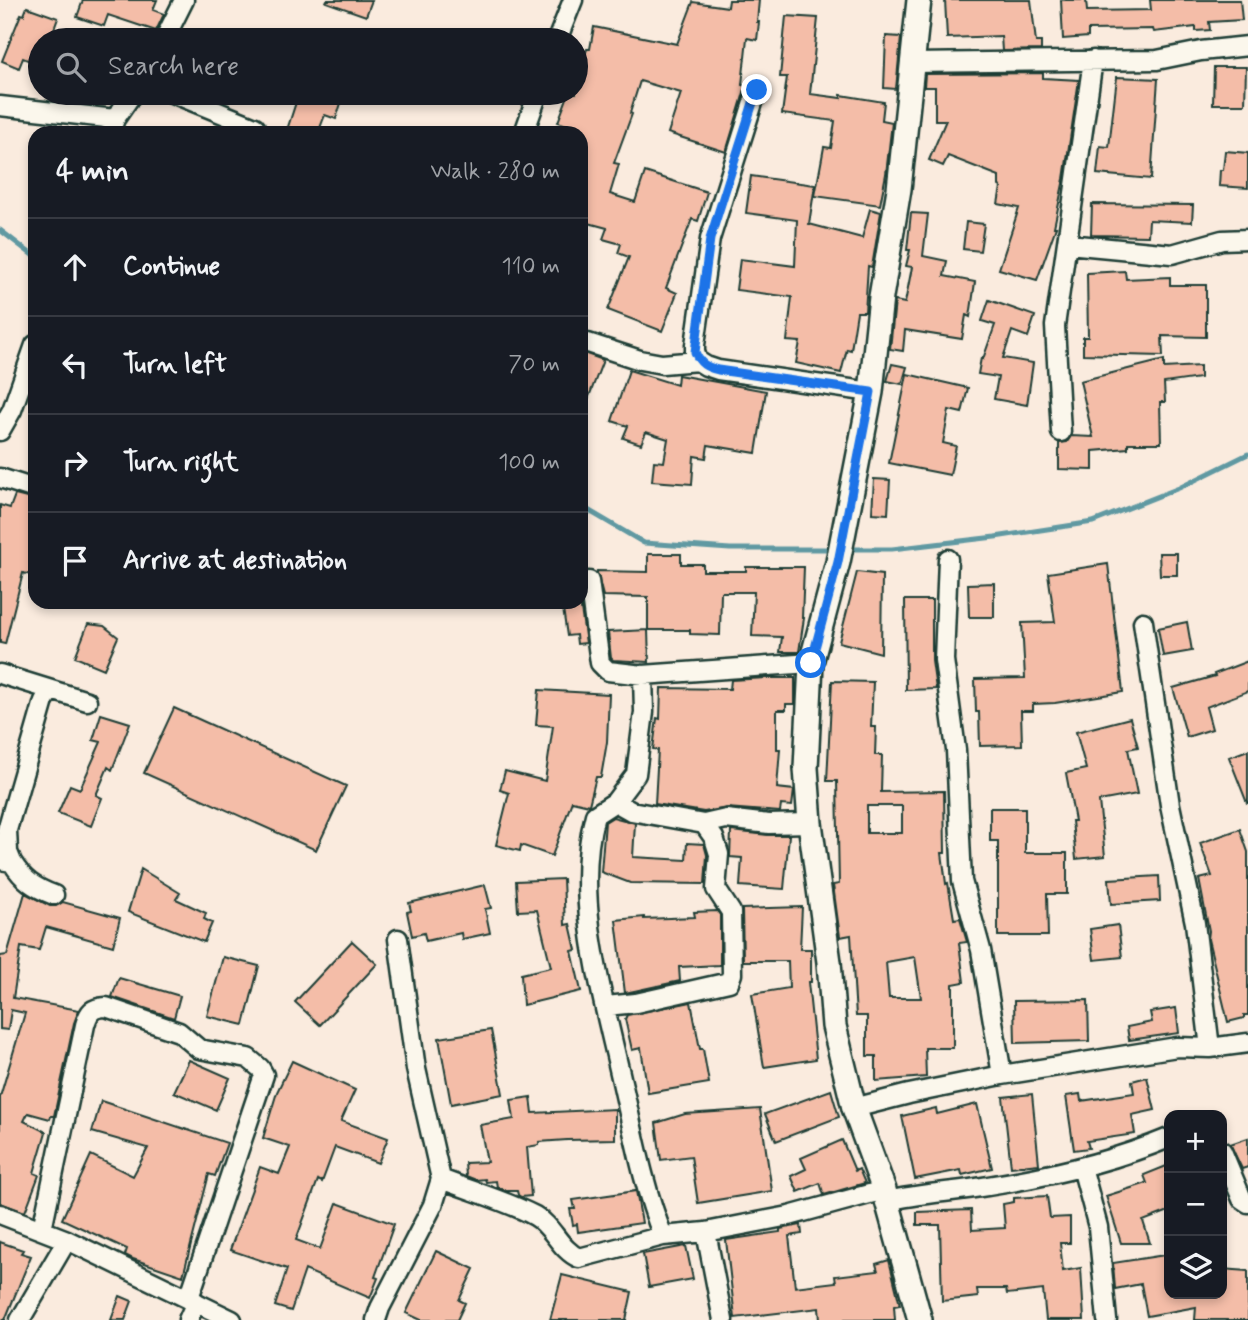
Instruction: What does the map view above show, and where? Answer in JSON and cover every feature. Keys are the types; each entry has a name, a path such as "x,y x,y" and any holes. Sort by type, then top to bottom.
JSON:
{"street":[{"path":"170,28 184,0"},
{"path":"562,28 573,0"},
{"path":"919,0 899,189 881,296 871,392 838,562 811,663 806,768 810,823 828,950 834,1026 854,1108 886,1195 920,1320"},
{"path":"913,63 1157,60 1201,51 1248,46"},
{"path":"1061,432 1055,326 1093,60"},
{"path":"698,361 695,345 710,239 757,90"},
{"path":"0,106 112,126 125,105"},
{"path":"201,105 253,126"},
{"path":"526,126 534,105"},
{"path":"1068,244 1172,254 1222,240 1248,239"},
{"path":"588,343 640,360 662,363 698,361 718,370 871,392"},
{"path":"0,431 12,410 28,365"},
{"path":"0,478 28,487"},
{"path":"948,559 944,660 956,750 962,881 981,950 1002,1075"},
{"path":"589,581 600,663 608,671 643,675 811,663"},
{"path":"1143,622 1170,805 1195,923 1210,1048"},
{"path":"0,674 87,701"},
{"path":"643,675 644,712 636,774 615,802 595,815 591,830 587,896 606,1006 650,1204 663,1236"},
{"path":"50,690 44,701 7,830 6,861 35,888 54,895"},
{"path":"615,802 631,811 704,824 726,819 769,824 810,823"},
{"path":"606,1006 636,1003 729,982 732,974 731,912 716,889 719,854 714,838 704,824"},
{"path":"376,1320 433,1205 441,1179 416,1069 398,939"},
{"path":"42,1229 85,1025 88,1013 94,1008 106,1007 179,1032 199,1049 248,1058 264,1075 192,1300 188,1320"},
{"path":"854,1108 1002,1075 1177,1047 1210,1048 1248,1042"},
{"path":"441,1179 536,1217 552,1230 570,1254 579,1258 663,1236 706,1232 886,1195 907,1196 987,1187 1082,1167 1135,1152 1164,1140"},
{"path":"1227,1162 1242,1199 1248,1203"},
{"path":"1082,1167 1098,1227 1107,1320"},
{"path":"0,1214 67,1240 232,1320"},
{"path":"706,1232 723,1320"},
{"path":"20,1320 67,1240"}],"building":[{"path":"83,0 157,0 153,10 164,14 157,28 147,28 108,15 104,26 77,17"},
{"path":"372,0 366,16 326,2"},
{"path":"729,0 759,0 757,40 747,38 742,85 746,86 726,152 668,133 681,93 640,81 630,113 632,114 614,163 619,164 610,194 635,202 645,172 707,192 698,221 692,219 666,288 677,293 662,331 608,310 629,257 618,253 621,244 603,239 607,228 588,223 588,126 570,126 558,122 564,105 588,105 588,49 594,27 677,44 693,2 728,7"},
{"path":"945,0 1031,0 1036,42 1041,42 1041,50 1002,51 1001,36 947,38"},
{"path":"1061,0 1086,0 1087,11 1151,10 1150,0 1240,0 1242,20 1209,22 1210,30 1196,31 1196,27 1154,32 1153,29 1088,30 1088,37 1063,39"},
{"path":"27,7 58,18 54,28 28,28 28,60 23,58 19,68 2,61 21,14 24,15"},
{"path":"786,16 818,18 810,94 841,98 841,95 884,102 882,120 892,122 880,205 815,196 824,147 831,148 835,121 782,114 787,77 780,77"},
{"path":"886,36 901,37 896,89 884,88"},
{"path":"1214,67 1246,67 1245,104 1213,104"},
{"path":"1043,73 1043,78 1079,80 1056,227 1037,280 999,269 1019,208 998,204 1001,187 999,176 948,156 943,166 929,160 946,120 935,120 935,87 924,87 925,74"},
{"path":"1117,77 1158,79 1151,179 1097,174 1100,146 1109,147"},
{"path":"295,105 340,105 336,119 325,115 321,126 288,126"},
{"path":"1225,151 1248,153 1248,188 1219,186"},
{"path":"751,176 815,185 809,224 862,238 870,209 881,212 872,267 868,266 865,312 857,312 851,350 847,349 841,373 796,363 800,342 787,341 792,297 736,290 740,259 795,266 797,220 746,213"},
{"path":"1092,204 1193,205 1192,222 1149,220 1148,236 1091,235"},
{"path":"911,213 928,214 923,256 947,261 944,276 975,282 970,317 966,315 962,339 905,330 903,351 890,349 895,301 905,303 912,267 906,266 910,250 907,250"},
{"path":"966,222 984,224 980,251 963,249"},
{"path":"1125,271 1126,279 1170,277 1170,285 1206,285 1206,337 1162,336 1163,356 1083,354 1083,337 1088,337 1087,273"},
{"path":"989,300 1035,316 1028,337 1012,331 1003,358 1033,363 1027,405 994,399 998,377 978,374 981,358 983,359 995,325 982,321"},
{"path":"588,355 603,360 588,399"},
{"path":"1164,360 1164,368 1200,366 1200,378 1164,383 1165,402 1160,402 1161,443 1128,443 1128,448 1093,451 1093,470 1059,469 1059,443 1067,442 1071,436 1093,437 1080,381"},
{"path":"892,364 907,367 902,384 887,381"},
{"path":"629,370 677,385 678,375 766,391 756,453 708,445 706,458 694,456 692,484 652,481 654,461 664,462 668,439 646,432 641,444 623,438 628,426 612,421"},
{"path":"907,374 968,388 962,413 949,410 943,443 956,446 950,475 889,463"},
{"path":"874,479 890,480 888,514 872,513"},
{"path":"15,495 28,498 28,574 23,573 5,644 0,643 0,505 10,508"},
{"path":"1159,553 1177,553 1177,575 1160,575"},
{"path":"648,554 681,554 681,564 703,564 703,571 746,571 746,567 804,567 804,618 799,652 780,652 782,637 752,636 754,592 721,592 720,635 690,634 690,630 648,630 648,597 603,596 597,571 648,572"},
{"path":"1108,564 1123,692 1033,704 1033,711 1021,711 1022,745 980,746 975,679 1025,678 1022,623 1055,622 1048,573"},
{"path":"857,572 882,575 881,653 839,642"},
{"path":"994,583 994,617 969,617 968,584"},
{"path":"905,600 932,600 932,661 936,689 906,690"},
{"path":"563,609 581,609 586,643 577,644 576,635 567,636"},
{"path":"1187,622 1192,651 1163,656 1158,628"},
{"path":"88,624 104,626 118,637 104,669 75,657"},
{"path":"648,630 649,662 611,658 608,632"},
{"path":"1248,661 1248,691 1206,707 1212,729 1187,737 1173,688 1215,676 1214,674"},
{"path":"795,678 795,704 786,704 786,710 777,710 777,749 780,749 777,788 794,790 792,806 781,805 780,812 727,808 704,812 655,804 658,750 653,749 657,718 660,719 661,688 730,689 731,680"},
{"path":"832,681 873,682 871,727 876,727 875,755 882,755 881,792 944,791 945,853 942,853 946,884 948,883 954,919 960,918 967,942 959,943 964,982 953,984 953,1048 925,1048 926,1077 876,1081 876,1056 867,1056 867,1016 856,1016 851,935 840,937 833,885 839,884 837,781 827,781","holes":["867,806 902,806 902,833 867,833","915,957 921,998 889,998 886,962"]},
{"path":"539,690 609,694 607,742 601,777 596,777 589,805 572,801 552,856 521,845 520,851 496,845 509,793 500,790 505,771 545,781 553,726 536,725"},
{"path":"174,708 346,786 316,850 144,773"},
{"path":"101,714 130,723 112,770 108,767 96,795 102,798 91,826 58,813 70,785 80,789 101,742 93,740"},
{"path":"1130,718 1138,747 1128,749 1137,794 1099,801 1105,856 1076,859 1072,821 1075,821 1066,773 1086,769 1076,732"},
{"path":"1248,750 1248,803 1247,803 1229,757"},
{"path":"990,808 1025,808 1025,853 1067,853 1067,894 1047,894 1048,936 998,936 998,841 990,841"},
{"path":"613,817 635,823 633,857 686,860 687,843 704,844 707,855 705,884 630,883 601,872 605,822"},
{"path":"1240,829 1248,852 1248,1015 1228,1022 1208,939 1209,931 1199,879 1212,876 1200,843"},
{"path":"731,831 789,835 784,889 740,886 742,858 730,857"},
{"path":"141,869 180,893 176,899 206,913 204,919 212,923 204,942 128,912"},
{"path":"1159,876 1160,901 1111,904 1109,879"},
{"path":"563,879 565,925 570,924 576,950 572,951 581,991 523,1005 521,974 551,967 537,910 518,911 516,881"},
{"path":"485,885 491,908 485,909 490,933 462,939 461,933 426,941 424,933 412,936 407,912 411,911 409,903"},
{"path":"25,893 50,906 63,902 120,918 113,946 46,927 39,950 21,947 13,998 79,1010 54,1116 50,1119 28,1113 24,1121 46,1132 34,1173 39,1175 25,1212 0,1203 0,1097 25,1013 11,1010 8,1030 0,1029 0,956 7,955"},
{"path":"802,907 800,949 811,949 811,982 808,982 816,1059 764,1067 752,994 789,988 788,961 743,961 742,909"},
{"path":"717,911 720,915 720,965 679,967 680,981 625,993 616,920 695,917 694,912"},
{"path":"1118,925 1122,957 1094,960 1090,929"},
{"path":"352,941 377,964 320,1025 295,1002"},
{"path":"223,957 259,966 244,1025 207,1016"},
{"path":"119,978 180,996 174,1018 112,997"},
{"path":"1088,1000 1089,1041 1015,1043 1014,1001"},
{"path":"691,1002 709,1083 648,1093 641,1048 632,1050 625,1019 627,1015"},
{"path":"1176,1008 1179,1033 1129,1040 1127,1027 1152,1022 1150,1012"},
{"path":"491,1030 503,1094 451,1104 439,1038"},
{"path":"189,1060 230,1078 216,1110 174,1092"},
{"path":"292,1061 355,1090 341,1121 388,1138 378,1163 335,1147 322,1182 318,1180 296,1240 320,1249 337,1203 394,1224 370,1298 305,1270 291,1311 275,1306 287,1269 230,1250 260,1167 279,1174 290,1147 263,1138 277,1092"},
{"path":"1147,1077 1155,1110 1132,1115 1135,1134 1087,1141 1089,1148 1074,1150 1066,1096 1080,1094 1081,1101 1134,1093 1132,1081"},
{"path":"831,1090 839,1117 776,1141 765,1114"},
{"path":"1032,1094 1039,1164 1011,1167 1003,1097"},
{"path":"531,1097 533,1113 615,1109 615,1139 539,1142 539,1145 527,1147 531,1196 521,1197 517,1191 497,1187 496,1181 486,1182 485,1179 476,1180 466,1176 465,1163 487,1162 480,1125 514,1119 511,1100"},
{"path":"101,1101 227,1143 215,1176 209,1174 183,1276 133,1259 125,1255 127,1249 62,1219 91,1155 133,1176 148,1148 92,1132"},
{"path":"977,1104 992,1168 962,1175 961,1170 915,1179 902,1116 936,1108 937,1114"},
{"path":"760,1109 772,1191 698,1203 691,1156 661,1160 656,1123 685,1114"},
{"path":"1248,1138 1248,1167 1242,1169 1230,1144"},
{"path":"842,1140 855,1171 859,1169 865,1183 824,1195 820,1183 798,1192 791,1176 806,1169 801,1158"},
{"path":"1164,1167 1164,1213 1143,1221 1150,1243 1121,1243 1106,1196 1147,1183 1144,1175"},
{"path":"636,1191 642,1223 578,1232 577,1224 573,1225 570,1209 575,1209 573,1200"},
{"path":"1047,1196 1050,1218 1070,1217 1070,1243 1060,1243 1063,1271 1081,1268 1084,1320 1046,1320 1043,1290 1007,1294 1006,1289 977,1289 978,1297 942,1301 940,1225 917,1225 917,1212 971,1210 972,1230 1005,1228 1003,1204 1014,1202 1014,1198"},
{"path":"801,1225 802,1234 789,1236 795,1287 836,1282 835,1276 878,1271 876,1264 889,1260 900,1305 894,1306 895,1320 820,1320 819,1308 735,1318 726,1240 780,1232 780,1229"},
{"path":"0,1242 23,1250 21,1253 31,1256 5,1320 0,1320"},
{"path":"686,1246 693,1279 649,1287 643,1254"},
{"path":"436,1251 474,1269 459,1300 465,1303 457,1320 421,1320 406,1313"},
{"path":"1164,1255 1164,1299 1227,1299 1227,1269 1248,1271 1248,1320 1195,1320 1196,1307 1147,1316 1141,1284 1115,1289 1113,1263"},
{"path":"562,1275 632,1292 626,1320 550,1320"},
{"path":"120,1296 132,1301 125,1320 111,1320"}],"waterway":[{"path":"0,230 28,252"},
{"path":"847,549 892,549 1093,522 1179,488 1248,454"},
{"path":"588,510 644,543 730,549 834,549"}],"route":[{"path":"757,90 710,239 695,352 698,361 718,370 871,392 838,562 811,663"}]}
